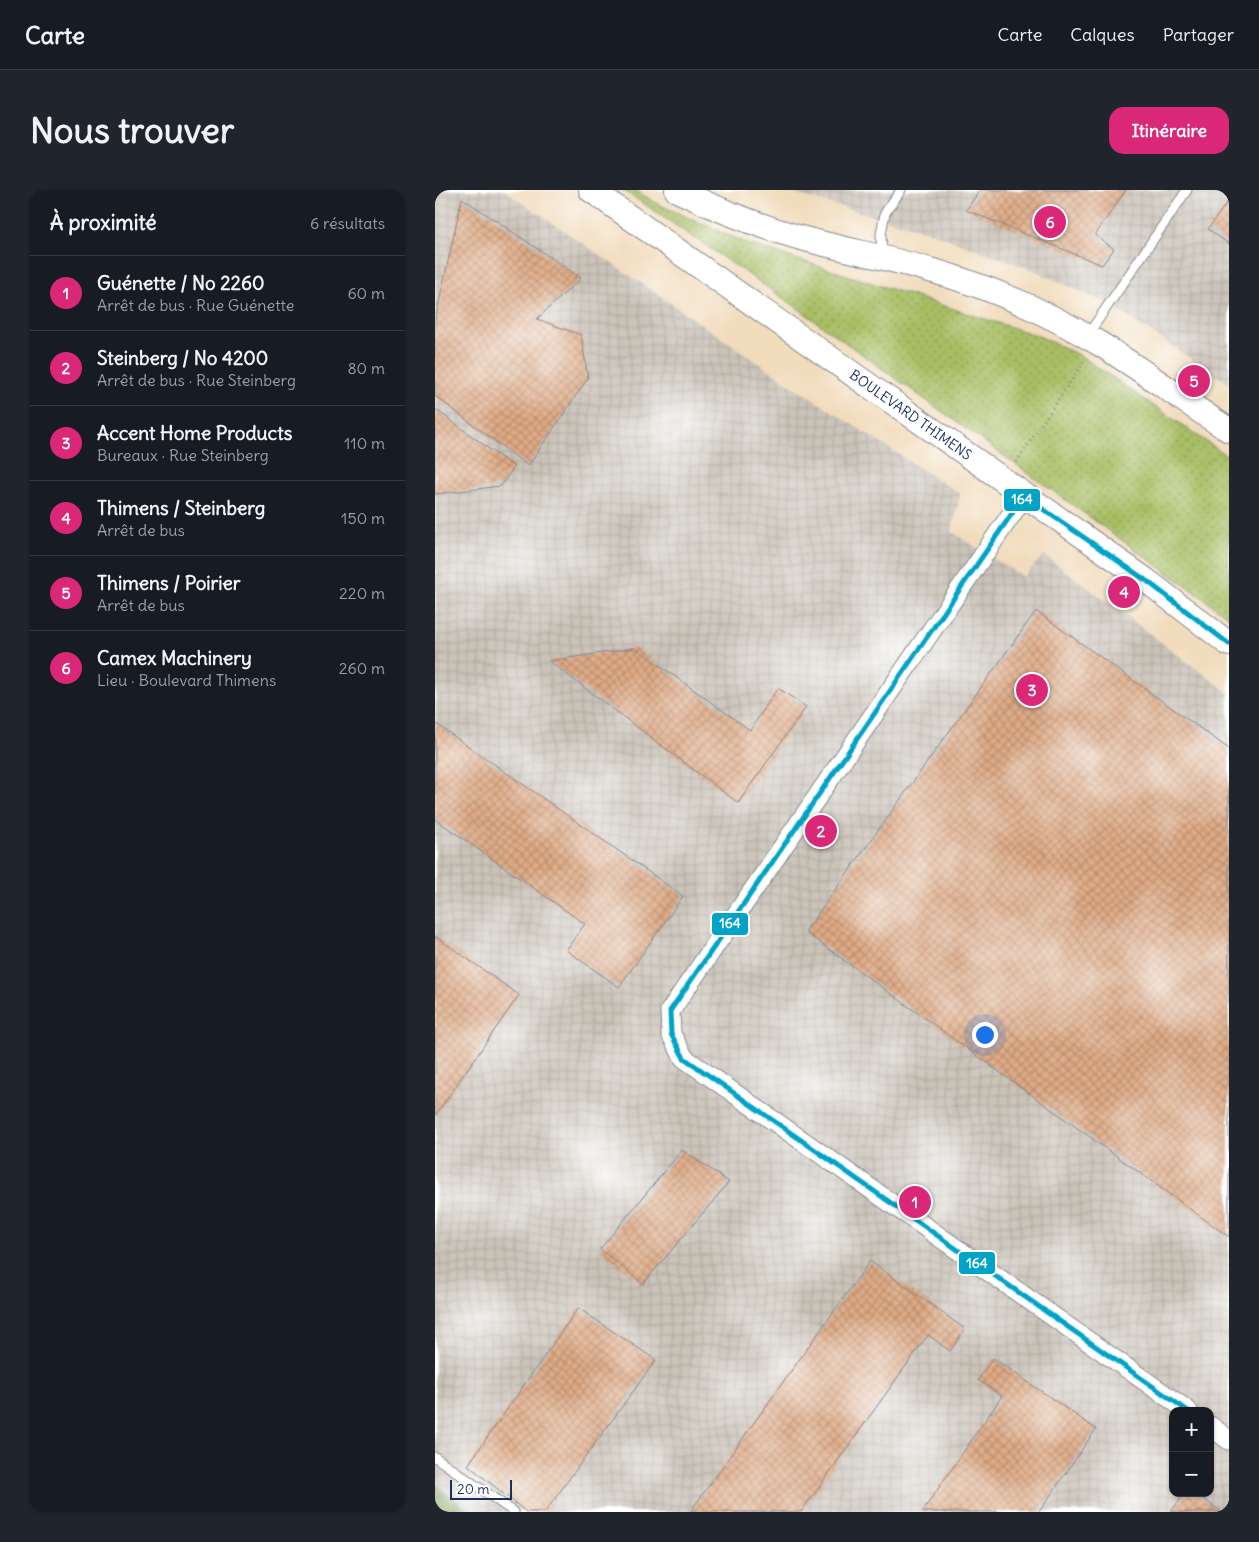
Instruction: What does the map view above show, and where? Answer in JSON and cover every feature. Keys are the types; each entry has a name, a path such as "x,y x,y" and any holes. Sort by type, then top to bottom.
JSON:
{"street":[{"name":"BOULEVARD THIMENS","path":"591,190 1147,581 1229,644"},
{"path":"677,190 739,217 774,229 928,269 991,291 1051,317 1087,346 1229,430"},
{"path":"1024,496 670,1012 671,1034 684,1058 1182,1407"},
{"path":"1214,1429 1229,1440"}],"lane":[{"path":"882,257 881,234 885,212 901,190"},
{"path":"1087,346 1187,190"},
{"path":"435,1457 514,1512"}],"path":[{"path":"1012,468 1087,346"}],"shaded area":[{"path":"435,190 504,190 797,389 960,494 952,532 1023,577 1044,555 1229,693 1229,1512 435,1512"},
{"path":"781,190 1229,190 1229,384 1108,304 1033,270 924,230"}],"green space":[{"path":"623,190 635,190 660,205 749,244 1039,336 1081,356 1229,457 1229,617 786,300"},
{"path":"435,1485 471,1512 435,1512"}],"building":[{"path":"980,190 1126,190 1095,235 1114,249 1102,265 966,210"},
{"path":"462,198 581,278 537,319 581,335 588,378 528,466 435,396 435,320"},
{"path":"1229,200 1229,244 1208,229"},
{"path":"435,409 514,467 501,486 435,494"},
{"path":"1036,611 1229,749 1229,1237 805,932"},
{"path":"635,648 750,730 778,688 806,707 738,803 549,661"},
{"path":"435,723 683,896 619,987 566,950 585,924 435,819"},
{"path":"435,936 519,995 435,1116"},
{"path":"682,1150 729,1182 643,1284 600,1249"},
{"path":"870,1261 965,1329 950,1351 928,1335 801,1512 690,1512"},
{"path":"578,1308 656,1360 545,1512 526,1512 468,1465"},
{"path":"993,1358 1096,1429 1039,1512 922,1512 1002,1396 978,1380"},
{"path":"1182,1497 1201,1497 1222,1512 1171,1512"}],"transit line":[{"name":"164","path":"1182,1407 684,1058 671,1034 670,1011 1024,496 1147,581 1229,644"}],"place":[{"name":"Camex Machinery","path":"1050,222"},
{"name":"Thimens / Poirier","path":"1194,381"},
{"name":"Thimens / Steinberg","path":"1124,592"},
{"name":"Accent Home Products","path":"1032,690"},
{"name":"Steinberg / No 4200","path":"821,831"},
{"name":"Guénette / No 2260","path":"915,1202"}]}
